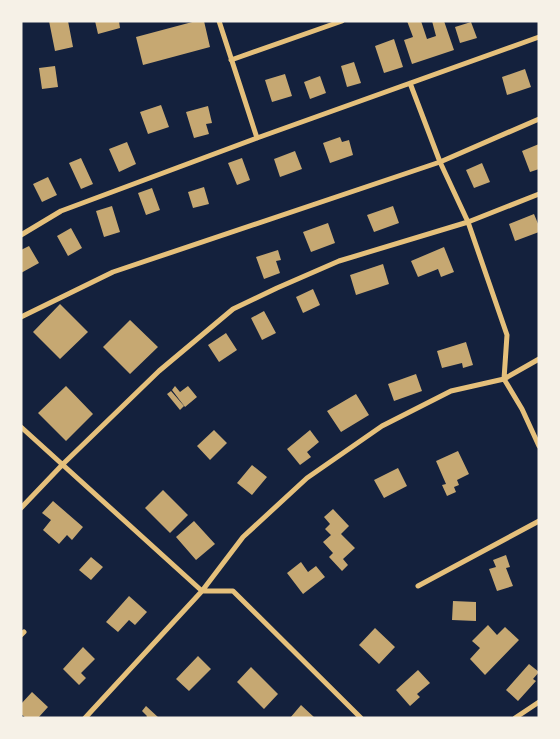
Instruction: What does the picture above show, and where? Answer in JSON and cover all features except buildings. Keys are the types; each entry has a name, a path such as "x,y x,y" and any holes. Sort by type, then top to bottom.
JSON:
{"street":[{"path":"219,21 257,138"},
{"path":"231,60 342,21"},
{"path":"21,235 61,212 257,138 539,37"},
{"path":"410,83 440,162 468,222 507,335 504,379 522,409 539,446"},
{"path":"21,317 113,272 440,162 539,119"},
{"path":"21,508 159,370 233,309 339,261 468,222 539,194"},
{"path":"85,718 202,591 243,537 307,478 382,426 451,391 504,379 539,359"},
{"path":"21,427 202,591 234,591 361,718"},
{"path":"418,586 539,520"},
{"path":"515,718 539,702"}]}
